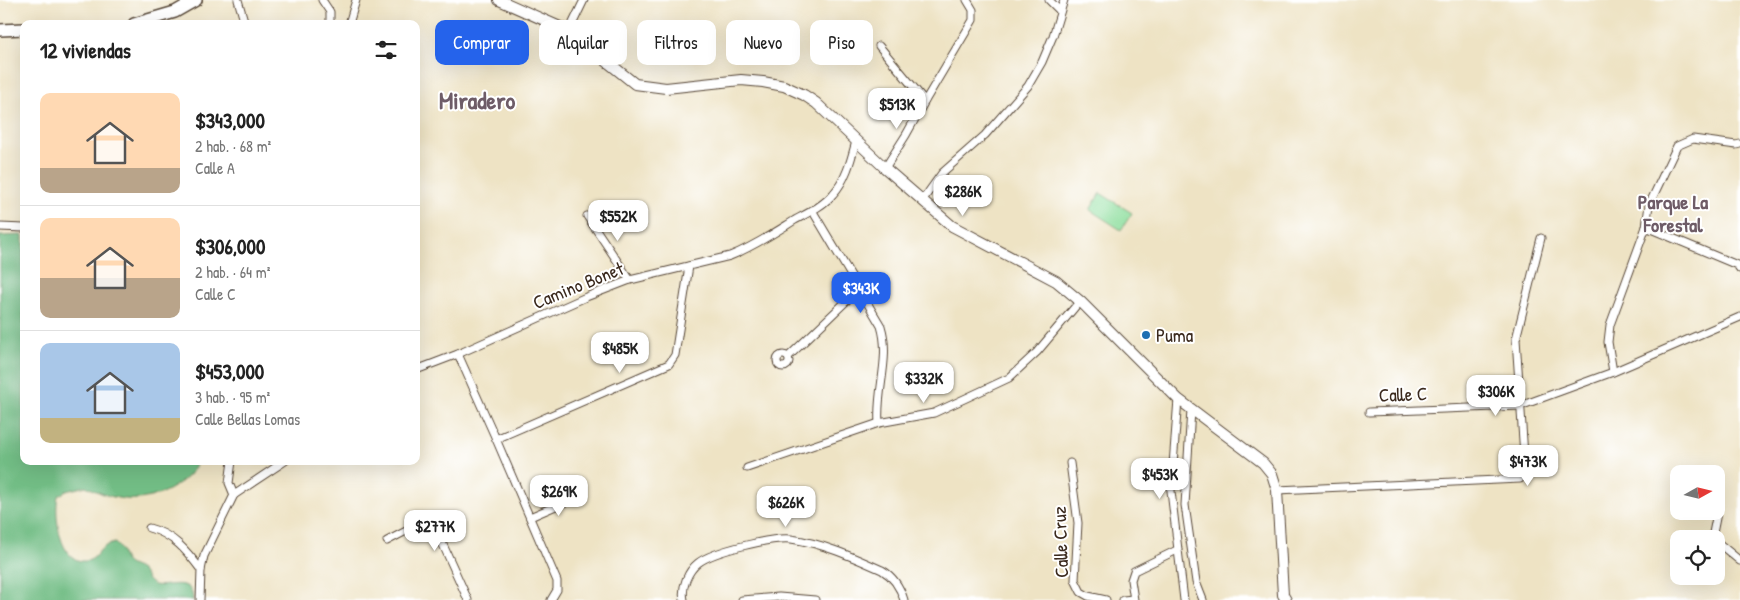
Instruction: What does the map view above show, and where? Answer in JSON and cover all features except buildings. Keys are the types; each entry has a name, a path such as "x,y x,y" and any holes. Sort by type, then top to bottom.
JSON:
{"main road":[{"path":"148,20 175,12 196,0"},
{"path":"499,0 544,20"},
{"path":"0,30 20,29"},
{"path":"611,65 635,84 666,88 741,80 784,86 804,95 816,103 885,168 952,226 1056,281 1191,410 1263,463 1272,474 1277,490 1284,595 1286,600"}],"street":[{"path":"238,0 244,20"},
{"path":"322,0 330,12 330,20"},
{"path":"350,20 356,0"},
{"path":"574,20 584,0"},
{"path":"885,168 974,20 973,10 967,0"},
{"path":"1049,0 1060,11"},
{"path":"922,200 942,173 985,135 1028,86 1042,62 1053,36 1064,0"},
{"path":"878,46 925,101"},
{"path":"1613,372 1608,342 1610,325 1646,227 1649,205 1677,146 1692,139 1740,144"},
{"name":"Camino Bonet","path":"420,368 630,280 730,256 745,250 829,198 841,184 849,166 856,141"},
{"path":"812,210 858,290 882,326 885,340 885,355 878,412 879,423"},
{"path":"587,216 630,280"},
{"path":"0,227 20,228"},
{"path":"1646,227 1737,265 1740,269"},
{"path":"1277,490 1520,479 1525,470 1516,339 1541,238"},
{"path":"496,439 670,364 676,355 689,266"},
{"path":"788,357 858,290"},
{"path":"747,468 879,423 934,413 1009,378 1037,352 1080,302"},
{"name":"Calle C","path":"1369,412 1520,406 1613,372 1740,317"},
{"path":"458,354 557,581 557,590 551,600"},
{"path":"1178,398 1171,491 1184,600"},
{"path":"1191,410 1185,505 1196,582 1203,600"},
{"name":"Calle Cruz","path":"1070,463 1078,523 1075,580 1081,592 1088,596 1106,600"},
{"path":"231,465 229,483 234,495"},
{"path":"200,600 201,570 204,556 234,495 279,465"},
{"path":"530,517 579,496"},
{"path":"387,541 429,519 436,527 467,600"},
{"path":"149,528 164,532 181,544 201,570"},
{"path":"684,600 685,580 698,563 717,554 779,538 810,543 836,551 882,570 889,574 896,582 904,600"},
{"path":"1725,548 1740,561"},
{"path":"1123,600 1133,600 1131,580 1134,571 1177,550"},
{"path":"742,600 779,597 815,600"}],"green space":[{"path":"1100,193 1132,213 1121,230 1090,210"},
{"path":"20,235 20,465 196,465 183,480 169,490 157,495 146,498 122,499 98,492 86,486 66,491 58,496 57,504 60,536 70,555 77,560 89,560 104,547 115,543 127,562 141,570 151,583 162,586 176,584 188,587 193,600 0,600 0,236"}],"place":[{"name":"Puma","path":"1146,335"}],"district":[{"name":"Miradero","path":"477,101"},
{"name":"Parque La Forestal","path":"1673,214"}]}
